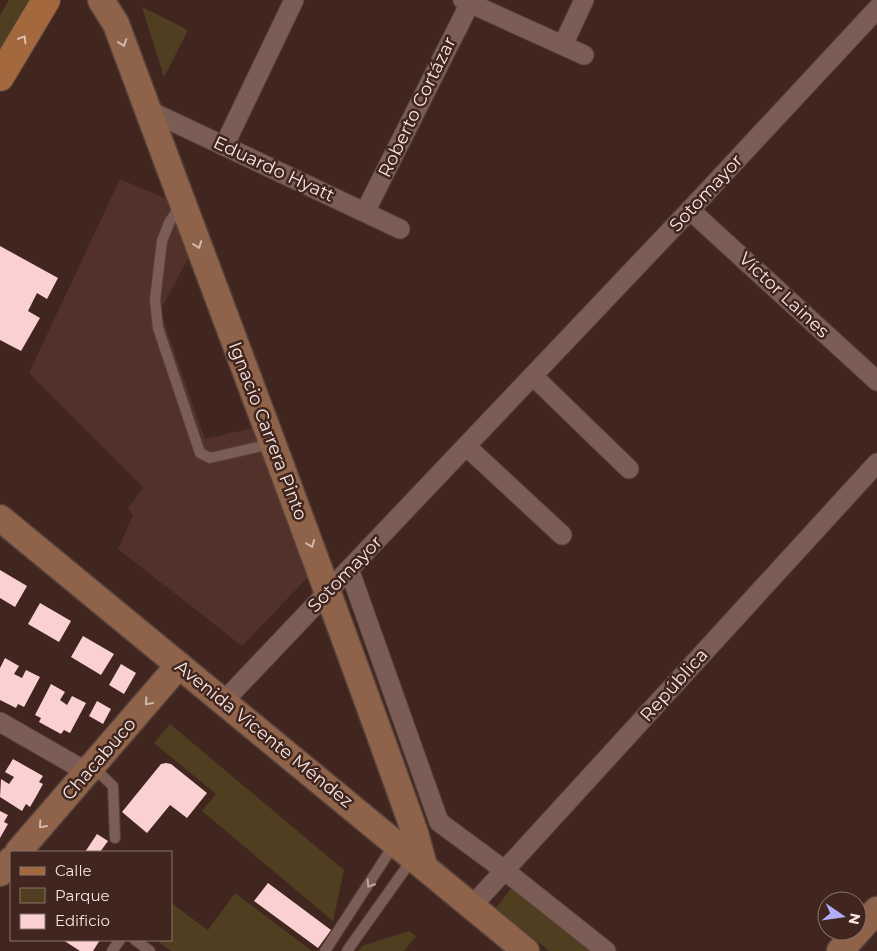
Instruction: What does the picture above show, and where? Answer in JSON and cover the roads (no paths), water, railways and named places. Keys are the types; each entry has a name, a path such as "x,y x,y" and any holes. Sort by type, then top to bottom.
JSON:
{"main road":[{"path":"0,77 46,0"}],"street":[{"name":"Ignacio Carrera Pinto","path":"101,0 116,24 272,444 329,591 415,833 411,855"},
{"path":"224,146 294,0"},
{"path":"563,45 584,0"},
{"path":"466,1 584,55"},
{"name":"Roberto Cortázar","path":"365,212 466,1"},
{"name":"Sotomayor","path":"224,701 690,210 877,8"},
{"name":"Eduardo Hyatt","path":"148,110 400,229"},
{"name":"Víctor Laines","path":"690,210 877,381"},
{"path":"533,376 629,469"},
{"path":"466,446 562,535"},
{"name":"República","path":"472,906 877,464"},
{"name":"Avenida Vicente Méndez","path":"0,518 526,951"},
{"path":"350,569 439,822 504,870 606,951"},
{"name":"Chacabuco","path":"19,851 179,665"},
{"path":"0,722 90,769"},
{"path":"0,874 10,861"},
{"path":"841,951 877,910"}],"lane":[{"path":"182,203 169,224 162,241 155,300 158,328 200,453 210,458 272,444"},
{"path":"90,769 113,786 115,838"},
{"path":"325,951 411,855"},
{"path":"347,951 411,855"},
{"path":"136,941 150,951"}]}
